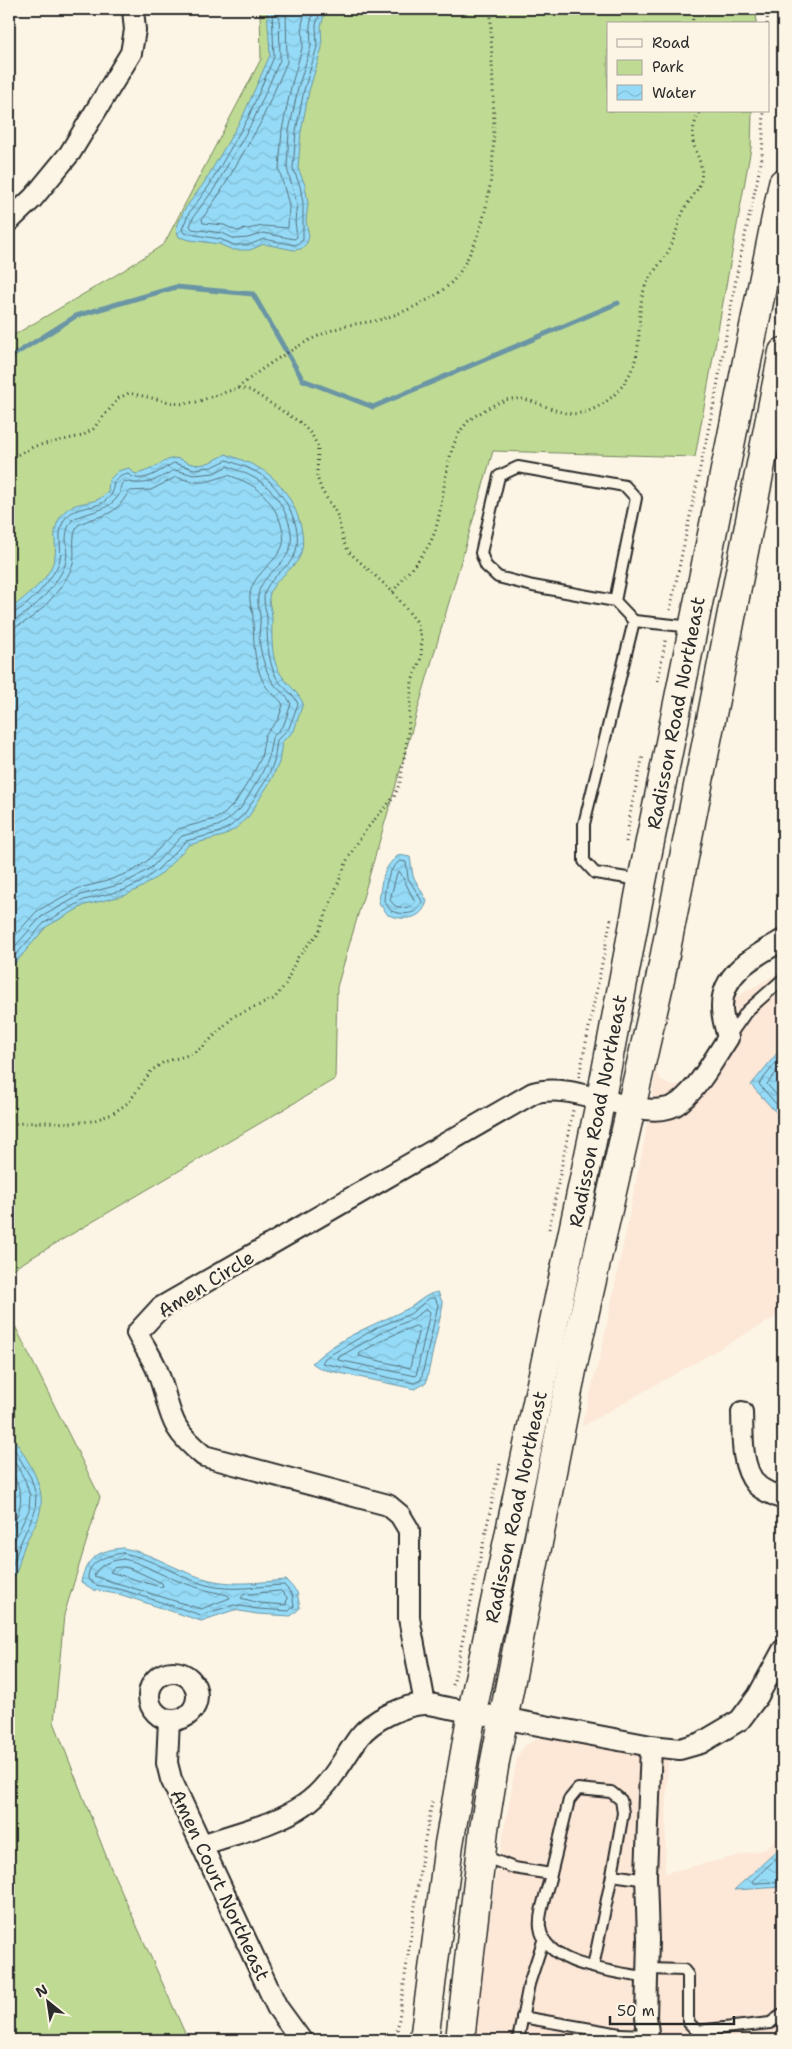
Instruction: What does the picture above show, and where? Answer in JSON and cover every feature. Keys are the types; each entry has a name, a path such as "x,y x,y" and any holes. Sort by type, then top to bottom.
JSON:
{"main road":[{"name":"Radisson Road Northeast","path":"424,2040 450,1835 472,1712 601,1098 642,881 779,222 783,183"},
{"name":"Radisson Road Northeast","path":"460,2040 481,1855 504,1718 575,1355 660,980 783,352"}],"street":[{"path":"9,221 33,198 70,153 131,53 135,30 134,9"},
{"path":"601,1098 630,1106 660,1111 671,1108 681,1102 695,1087 728,1038 722,1008 726,988 733,975 746,962 783,940"},
{"name":"Amen Circle","path":"425,1704 409,1618 409,1530 400,1515 388,1505 204,1456 185,1440 171,1421 157,1370 137,1333 160,1308 516,1101 546,1089 562,1089 601,1098"},
{"path":"742,1412 743,1448 747,1468 756,1485 783,1499"},
{"path":"202,1846 283,1816 303,1806 322,1791 360,1735 393,1713 425,1704 651,1746 680,1749 701,1743 740,1720 758,1696 783,1650"},
{"name":"Amen Court Northeast","path":"169,1720 167,1763 171,1779 277,2007 301,2040"},
{"path":"649,2038 646,2017 648,1974 646,1880 651,1746"}],"lane":[{"path":"615,601 636,498 625,486 518,467 499,476 481,554 486,566 498,577 533,586 615,601 634,621 694,627"},
{"path":"634,621 584,824 584,861 595,872 642,881"},
{"path":"728,1038 747,1011 783,979"},
{"path":"593,1967 623,1813 621,1800 611,1792 578,1789 568,1800 539,1925 543,1941 554,1953 593,1967 648,1974 684,1970 688,1974 688,2022 697,2031 770,2023 783,2014"},
{"path":"481,1855 514,1868 551,1874"},
{"path":"612,1875 646,1880"},
{"path":"518,2040 529,1984 543,1941"},
{"path":"522,2017 619,2037 649,2038"}],"path":[{"path":"9,459 35,446 82,436 94,429 119,398 129,393 179,404 196,402 238,388 262,369 340,327 379,320 434,295 453,281 467,260 480,229 490,196 493,165 491,9"},
{"path":"692,9 693,22"},
{"path":"767,22 768,9"},
{"path":"393,592 428,547 440,513 450,460 464,425 498,402 509,400 522,399 563,413 588,412 612,398 630,375 639,347 642,297 646,284 668,250 685,209 701,182 701,172 692,142 692,130 700,112"},
{"path":"670,610 716,398 738,268 762,158 764,112"},
{"path":"9,1124 71,1123 92,1120 112,1114 129,1102 151,1071 164,1062 192,1054 204,1046 234,1016 274,999 285,985 297,958 319,932 327,916 332,896 348,858 364,832 394,797 400,783 408,734 412,681 421,658 422,640 416,621 393,592 349,552 344,543 337,514 322,491 317,477 318,447 312,435 285,412 250,390 238,388"},
{"path":"657,690 666,637"},
{"path":"626,844 631,809 644,754"},
{"path":"581,1070 596,987 612,916"},
{"path":"548,1236 573,1114"},
{"path":"453,1684 502,1456"},
{"path":"396,2040 422,1856 433,1799"},
{"path":"9,2026 18,2040"}],"shaded area":[{"path":"783,970 783,1313 581,1427 601,1353 645,1138 657,1063 657,1073 662,1081 672,1086 683,1083 737,1010 732,1008 733,999"},
{"path":"541,1737 668,1758 665,1873 766,1849 783,1831 783,2040 472,2040 486,1934 517,1758 524,1746"}],"green space":[{"path":"260,9 757,9 756,22 607,22 607,112 752,112 751,148 695,457 493,451 337,987 335,1079 9,1271 9,338 121,272 164,244 261,59"},
{"path":"9,1314 100,1497 64,1615 54,1722 110,1866 188,2040 9,2040"}],"water":[{"path":"267,9 326,9 321,26 322,48 309,91 301,132 298,168 305,185 308,203 306,221 309,236 307,243 301,249 294,250 264,244 250,250 233,250 219,244 179,237 176,229 184,210 204,183 243,116 270,55"},
{"path":"226,454 257,467 273,478 287,494 298,516 301,528 302,551 298,560 272,588 269,599 272,615 272,648 275,663 282,676 303,703 294,731 282,742 279,763 270,782 249,816 235,829 223,836 189,845 160,875 142,887 126,895 85,905 46,927 17,961 9,966 9,611 41,582 51,568 55,554 56,525 64,512 72,506 95,501 108,492 109,480 118,471 129,468 135,474 140,473 174,458 197,465 210,462"},
{"path":"399,855 410,857 413,876 427,901 421,912 406,918 388,915 379,903 383,876 389,865"},
{"path":"783,1046 783,1120 751,1085"},
{"path":"438,1292 443,1304 426,1383 415,1389 321,1369 312,1363 344,1339 410,1308 429,1295"},
{"path":"9,1431 32,1469 40,1490 41,1501 39,1516 9,1586"},
{"path":"123,1548 145,1554 199,1577 220,1582 239,1583 286,1580 297,1592 300,1608 291,1616 257,1614 234,1610 201,1621 122,1595 94,1590 81,1582 86,1566 95,1556 107,1551"},
{"path":"783,1845 783,1887 734,1890"}],"waterway":[{"path":"9,358 76,316 176,287 253,294 303,380 373,407 618,303"}]}
